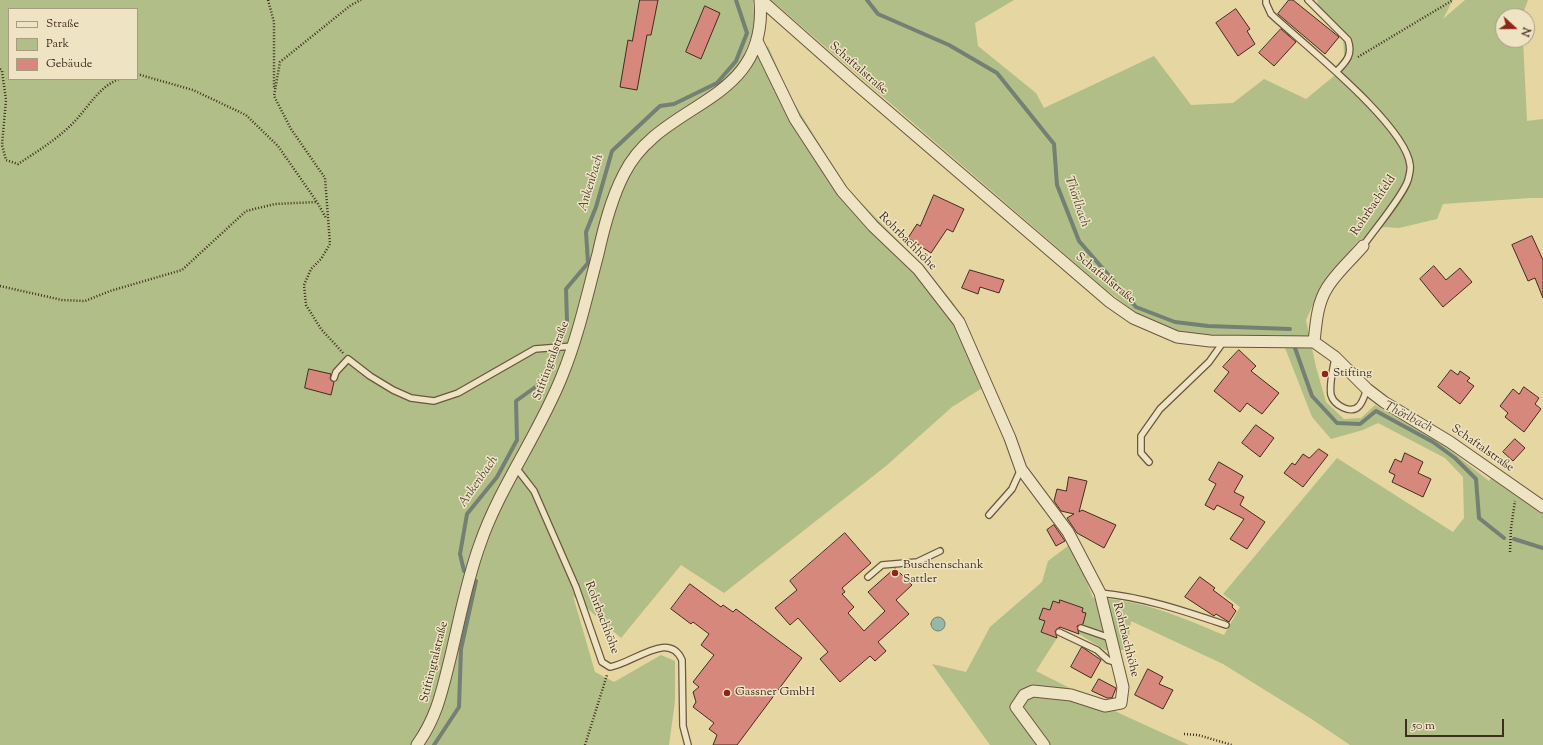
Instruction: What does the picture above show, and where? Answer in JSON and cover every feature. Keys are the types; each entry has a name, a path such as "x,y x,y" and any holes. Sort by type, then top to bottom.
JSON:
{"street":[{"name":"Stiftingtalstraße","path":"417,745 434,718 479,544 502,494 549,407 574,346 610,207 627,167 648,142 666,127 706,102 733,80 743,69 757,41 761,14 760,0"},
{"name":"Schaftalstraße","path":"760,0 833,65 1110,302 1133,318 1177,337 1225,341 1314,342 1335,357 1367,389 1384,402 1450,442 1543,507"},
{"name":"Rohrbachhöhe","path":"757,41 795,119 842,191 873,226 918,269 959,322 1010,438 1021,469 1068,532 1100,593 1123,687 1121,704 1105,706 1071,695 1033,691 1024,695 1016,707 1044,745"},
{"name":"Rohrbachfeld","path":"1314,342 1320,301 1327,288 1363,246"}],"lane":[{"name":"Rohrbachfeld","path":"1266,0 1271,14 1337,71 1383,118 1405,150 1410,165 1408,181 1363,246"},
{"path":"1308,0 1348,40 1351,48 1348,60 1337,71"},
{"path":"1149,462 1141,453 1141,436 1160,409 1209,362 1225,341"},
{"path":"334,378 336,372 348,359 370,376 393,390 411,398 434,401 458,393 535,349 574,346"},
{"path":"1335,357 1331,386 1332,395 1335,401 1344,409 1355,409 1359,406 1367,389"},
{"name":"Rohrbachhöhe","path":"517,468 534,491 576,587 602,662 610,667 621,665 661,646 675,649 682,660 683,726 688,745"},
{"path":"989,515 1012,489 1021,469"},
{"path":"868,577 882,565 917,562 940,552"},
{"path":"1100,593 1125,595 1226,624"},
{"path":"1081,628 1111,638"},
{"path":"1059,632 1098,650 1108,660 1117,663"}],"path":[{"path":"268,0 274,22 274,96 291,129 325,178 330,244 321,259 312,269 304,285 306,305 322,329 348,359"},
{"path":"274,96 280,62 351,5 361,0"},
{"path":"1348,60 1356,58 1453,0"},
{"path":"0,69 2,71 6,100 2,145 6,160 18,164 46,146 74,121 106,84 116,80"},
{"path":"138,74 193,90 246,115 278,146 317,202 327,220"},
{"path":"0,286 62,300 85,301 110,291 182,270 246,211 275,204 317,202"},
{"path":"1510,552 1511,528 1517,490"},
{"path":"585,745 610,667"},
{"path":"1184,734 1198,735 1232,745"}],"green space":[{"path":"0,0 755,0 753,2 755,27 744,55 768,46 791,98 846,187 923,266 954,304 992,382 952,407 886,466 724,593 681,565 621,638 573,596 595,672 614,682 661,655 675,661 675,701 669,745 0,745"},
{"path":"771,0 1014,0 975,23 978,46 1036,93 1044,108 1154,56 1191,105 1233,103 1264,79 1306,99 1345,67 1343,38 1320,11 1317,0 1453,0 1443,19 1465,0 1528,0 1525,8 1495,8 1495,48 1523,48 1527,121 1543,119 1543,198 1443,204 1437,219 1399,228 1384,227 1357,242 1322,285 1306,320 1316,367 1326,402 1344,419 1361,418 1375,405 1436,439 1489,481 1498,470 1543,502 1543,745 1350,745 1310,718 1223,664 1131,621 1127,650 1105,650 1079,634 1086,614 1082,612 1083,608 1060,600 1059,603 1053,601 1050,610 1043,608 1039,619 1045,621 1041,632 1057,638 1036,671 1121,714 1189,745 990,745 932,664 966,672 990,627 1042,582 1048,561 1068,546 1080,565 1093,598 1111,599 1144,605 1224,635 1240,607 1223,594 1337,458 1453,532 1464,518 1463,477 1445,458 1378,423 1363,430 1331,439 1312,417 1280,335 1230,336 1195,334 1163,327 1137,314 1104,288"}],"shaded area":[{"path":"938,617 943,619 945,624 943,629 938,631 933,629 931,624 933,619"}],"building":[{"path":"640,0 658,0 651,35 647,35 637,90 620,87 628,40 632,41"},
{"path":"1289,0 1293,0 1339,37 1325,54 1278,14"},
{"path":"705,6 720,13 701,59 686,52"},
{"path":"1236,9 1250,29 1247,31 1255,44 1238,56 1216,23"},
{"path":"1281,29 1296,42 1274,66 1259,53"},
{"path":"934,195 964,209 953,232 947,229 931,253 908,238 917,224 920,226"},
{"path":"1532,236 1543,260 1543,298 1535,278 1528,281 1512,245"},
{"path":"1434,266 1446,280 1460,268 1472,282 1443,307 1420,279"},
{"path":"970,270 1004,280 999,293 980,287 978,294 962,288"},
{"path":"1239,350 1256,366 1251,371 1279,393 1262,414 1247,403 1240,412 1214,391 1229,372 1223,367"},
{"path":"309,369 331,374 330,379 334,382 331,395 305,388"},
{"path":"1451,370 1458,375 1460,371 1470,378 1467,381 1474,386 1460,404 1438,387"},
{"path":"1524,387 1539,398 1535,404 1541,409 1524,432 1505,417 1508,413 1500,406 1513,389 1519,394"},
{"path":"1256,425 1274,438 1260,457 1242,443"},
{"path":"1515,439 1525,448 1513,461 1503,452"},
{"path":"1319,449 1328,455 1303,487 1284,473 1292,463 1295,465 1303,454 1309,458"},
{"path":"1405,453 1423,462 1418,473 1431,479 1423,497 1392,482 1395,475 1389,472 1395,459 1401,462"},
{"path":"1219,462 1243,476 1234,492 1244,497 1240,505 1265,522 1247,549 1230,539 1244,519 1217,505 1214,510 1205,505 1216,484 1209,480"},
{"path":"1069,477 1087,481 1079,512 1082,510 1116,525 1104,548 1077,533 1067,518 1074,514 1061,511 1054,501 1057,489 1066,491"},
{"path":"1054,525 1065,541 1056,546 1047,530"},
{"path":"845,533 871,563 842,588 845,592 842,594 854,607 848,613 864,631 885,611 868,592 895,568 912,585 896,600 909,614 878,642 886,651 875,661 870,656 840,682 820,659 828,652 798,618 790,625 775,608 797,590 790,581"},
{"path":"1200,577 1215,588 1213,590 1233,605 1232,607 1236,611 1229,622 1216,614 1214,616 1185,597"},
{"path":"690,584 721,607 723,605 733,612 736,609 802,658 737,745 713,745 717,735 709,729 714,723 693,707 696,702 693,692 699,687 693,682 714,655 701,645 709,634 693,622 691,624 671,609"},
{"path":"1060,600 1083,608 1082,612 1086,613 1083,624 1077,626 1079,634 1060,627 1055,631 1057,638 1041,632 1045,621 1039,619 1043,608 1050,610 1053,601 1059,603"},
{"path":"1082,647 1101,660 1091,678 1071,667"},
{"path":"1148,669 1163,677 1159,684 1173,690 1163,709 1135,695"},
{"path":"1099,679 1116,688 1112,698 1107,698 1092,691"}],"waterway":[{"name":"Ankenbach","path":"563,336 567,321 566,289 588,263 586,232 596,207 612,151 660,106 674,104 717,83 736,61 747,33 736,0"},
{"name":"Thörlbach","path":"867,0 878,14 949,45 997,73 1054,144 1057,185 1079,241 1136,307 1175,322 1208,326 1290,329"},
{"name":"Thörlbach","path":"1295,348 1312,396 1337,423 1360,424 1376,411 1433,442 1455,458 1476,479 1479,518 1504,538"},
{"name":"Ankenbach","path":"464,571 460,554 467,514 497,477 517,440 516,401 541,383 558,352"},
{"name":"Thörlbach","path":"1514,539 1543,548"},
{"name":"Ankenbach","path":"434,745 459,707 461,649 476,581"}],"place":[{"name":"Stifting","path":"1325,374"},
{"name":"Buschenschank Sattler","path":"895,573"},
{"name":"Gassner GmbH","path":"727,693"}]}
